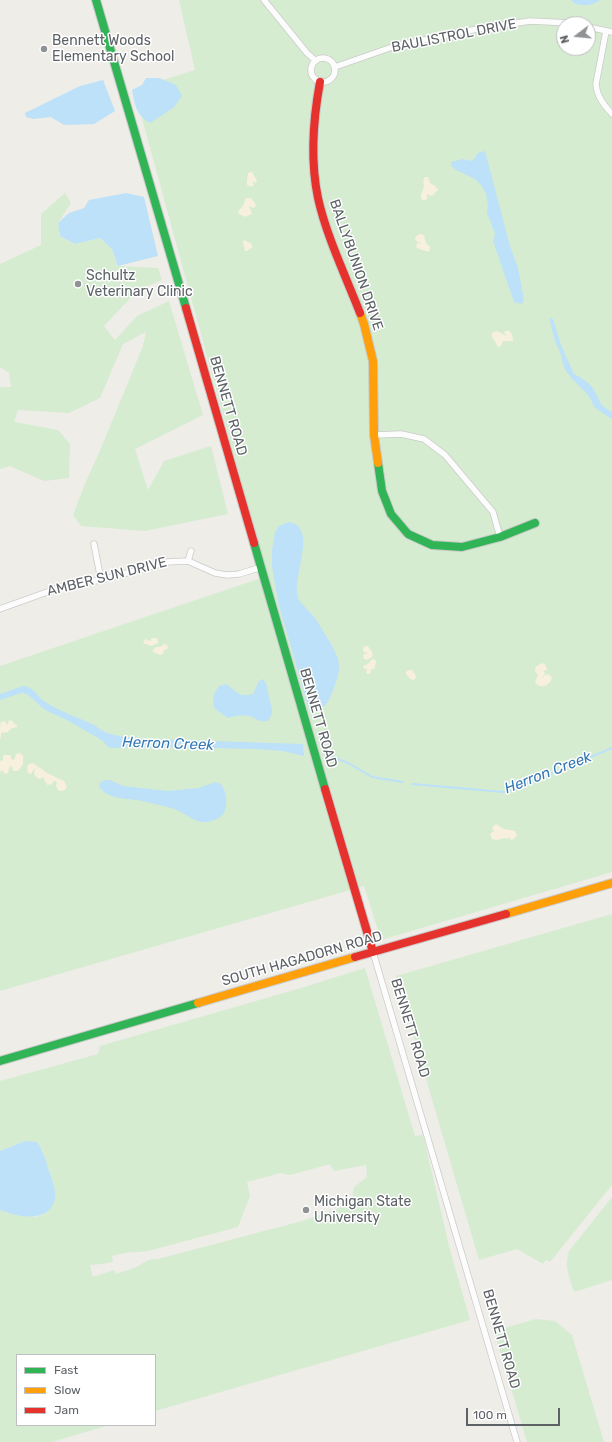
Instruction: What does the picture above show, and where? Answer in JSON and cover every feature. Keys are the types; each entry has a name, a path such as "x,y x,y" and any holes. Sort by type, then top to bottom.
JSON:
{"street":[{"name":"BENNETT ROAD","path":"96,0 517,1442"},
{"path":"264,0 307,53 316,61"},
{"name":"BAULISTROL DRIVE","path":"334,67 395,46 472,30 530,21 556,22"},
{"path":"596,29 612,32"},
{"path":"606,31 596,90 601,101 612,114"},
{"path":"323,58 331,61 334,67 335,74 331,80 325,82 320,82 313,77 311,71 316,61 323,58"},
{"name":"BALLYBUNION DRIVE","path":"320,82 315,111 314,151 318,198 330,238 364,324 373,361 374,435 382,491 391,514 408,534 432,545 462,547 500,537 535,523"},
{"path":"374,435 401,434 424,439 445,455 493,512 500,537"},
{"path":"94,544 101,580"},
{"path":"188,561 191,551"},
{"name":"AMBER SUN DRIVE","path":"0,609 64,586 101,580 167,562 188,561 215,573 226,575 239,574 262,567"},
{"name":"SOUTH HAGADORN ROAD","path":"0,1061 612,883"}],"green space":[{"path":"179,0 612,0 612,872 381,940 364,886 0,991 0,666 267,576 134,89 195,70"},
{"path":"65,193 71,203 58,223 60,236 75,244 100,238 112,249 118,266 158,268 162,280 138,290 104,326 115,340 137,316 169,301 203,415 135,449 148,490 164,461 211,446 228,514 145,531 81,526 73,515 143,346 146,332 123,344 100,398 69,413 18,410 14,422 58,430 70,444 69,478 44,481 10,466 0,469 0,387 11,387 9,373 0,367 0,264 41,245 41,214"},
{"path":"612,914 612,1185 550,1262 546,1260 543,1264 517,1249 479,1260 396,976"},
{"path":"365,968 415,1136 423,1135 450,1250 470,1320 156,1411 156,1354 16,1354 16,1426 106,1426 52,1442 0,1442 0,1210 35,1217 44,1214 50,1207 54,1185 42,1150 37,1143 25,1141 0,1151 0,1081 98,1054 100,1046","holes":["330,1164 334,1171 366,1165 367,1177 354,1187 351,1204 302,1221 158,1259 151,1259 134,1268 116,1274 114,1270 93,1277 90,1265 113,1262 112,1256 124,1253 148,1251 238,1227 250,1196 247,1182 281,1173 290,1175"]},
{"path":"612,1197 612,1280 574,1292 567,1267 569,1251"},
{"path":"536,1319 555,1321 572,1335 604,1442 527,1442 494,1331"}],"sand":[{"path":"252,172 257,181 256,183 252,181 254,185 251,187 247,185 247,180 248,173"},
{"path":"425,177 428,177 430,183 438,190 432,196 427,194 427,199 424,201 421,199 421,194"},
{"path":"246,198 251,198 256,205 254,208 249,206 252,214 245,217 239,214 238,211 243,206"},
{"path":"420,234 424,235 426,243 430,247 429,252 416,247 417,243 422,244 415,240 416,236"},
{"path":"244,240 252,244 252,248 248,251 245,251"},
{"path":"508,330 512,334 513,341 503,341 501,346 498,347 492,337 492,333 497,331 506,336 504,332"},
{"path":"151,638 157,638 158,643 151,646 143,643 145,639 151,641"},
{"path":"164,644 167,645 168,648 163,651 164,653 160,655 153,652 156,647 160,647"},
{"path":"368,646 373,654 372,657 367,660 363,658 364,654 368,654 363,651 363,647"},
{"path":"372,659 376,660 374,669 371,669 370,674 367,674 367,668 364,669 363,666 368,664"},
{"path":"542,663 545,664 547,670 543,671 545,673 542,678 546,674 550,675 552,678 547,685 539,686 535,682 538,675 535,669"},
{"path":"408,670 412,670 415,674 416,677 414,680 410,679 406,674"},
{"path":"9,720 13,721 17,727 10,729 8,732 1,733 0,740 1,722 5,721 7,725"},
{"path":"20,753 23,756 23,764 18,771 13,771 12,766 9,768 8,773 5,774 2,770 0,772 0,761 3,760 3,755 10,755 11,759 14,760 16,754"},
{"path":"33,763 47,773 64,781 67,787 65,790 58,790 56,786 57,782 55,781 52,784 47,785 43,777 40,779 37,778 34,774 35,768 31,774 28,773 27,767 29,764"},
{"path":"496,824 504,829 515,831 517,836 511,841 510,837 508,839 492,839 490,834 494,831 492,828"}],"water":[{"path":"571,0 600,0 593,4 581,5 574,3"},
{"path":"146,78 159,78 176,85 182,96 173,108 150,123 139,113 135,105 132,90 142,85"},
{"path":"103,80 115,111 94,124 64,125 51,117 33,119 26,117 25,113 80,86"},
{"path":"485,151 510,246 518,268 524,300 522,304 514,302 493,241 495,234 487,213 488,205 486,194 481,185 475,179 452,167 451,162 463,159 470,161 474,159 478,153"},
{"path":"126,193 144,197 158,256 118,266 112,249 100,238 75,244 60,236 58,223 69,213 84,208 89,200"},
{"path":"549,318 553,319 561,345 574,374 586,381 592,387 603,406 612,412 612,419 595,408 589,396 572,379 564,368"},
{"path":"289,522 298,526 302,534 302,556 297,591 299,600 315,618 333,647 339,665 338,677 326,705 321,709 314,711 310,710 307,703 278,602 272,566 272,550 275,532 279,526"},
{"path":"263,679 267,685 272,709 268,721 259,721 247,716 228,718 214,708 213,696 219,686 226,684 238,693 248,695 253,694 259,681"},
{"path":"23,686 31,688 43,701 63,712 115,735 147,739 303,744 304,756 283,751 257,749 171,747 112,748 108,747 103,741 67,720 45,710 27,694 21,693 0,700 0,694"},
{"path":"105,780 110,780 123,786 168,791 199,788 215,782 221,784 224,790 226,796 226,806 224,813 218,818 204,822 194,820 174,809 142,801 118,798 107,794 102,791 99,786 100,783"},
{"path":"25,1141 37,1142 39,1145 43,1152 55,1191 55,1198 52,1206 47,1212 40,1215 15,1215 0,1210 0,1151"}],"waterway":[{"name":"Herron Creek","path":"412,784 503,792 512,790 612,748"},
{"name":"Herron Creek","path":"324,753 350,764 372,777 403,782"}],"traffic: fast":[{"path":"96,0 186,308"},
{"path":"378,463 382,491 391,514 408,534 432,545 462,547 500,537 535,523"},
{"path":"254,543 325,789"},
{"path":"0,1061 198,1003"}],"traffic: slow":[{"path":"360,313 373,361 374,435 378,463"},
{"path":"506,914 612,883"},
{"path":"198,1003 355,957"}],"traffic: jam":[{"path":"320,82 313,140 314,169 318,198 326,227 360,313"},
{"path":"186,308 254,543"},
{"path":"325,789 373,952"},
{"path":"355,957 506,914"}],"place":[{"name":"Bennett Woods Elementary School","path":"44,49"},
{"name":"Schultz Veterinary Clinic","path":"78,284"},
{"name":"Michigan State University","path":"306,1210"}]}
